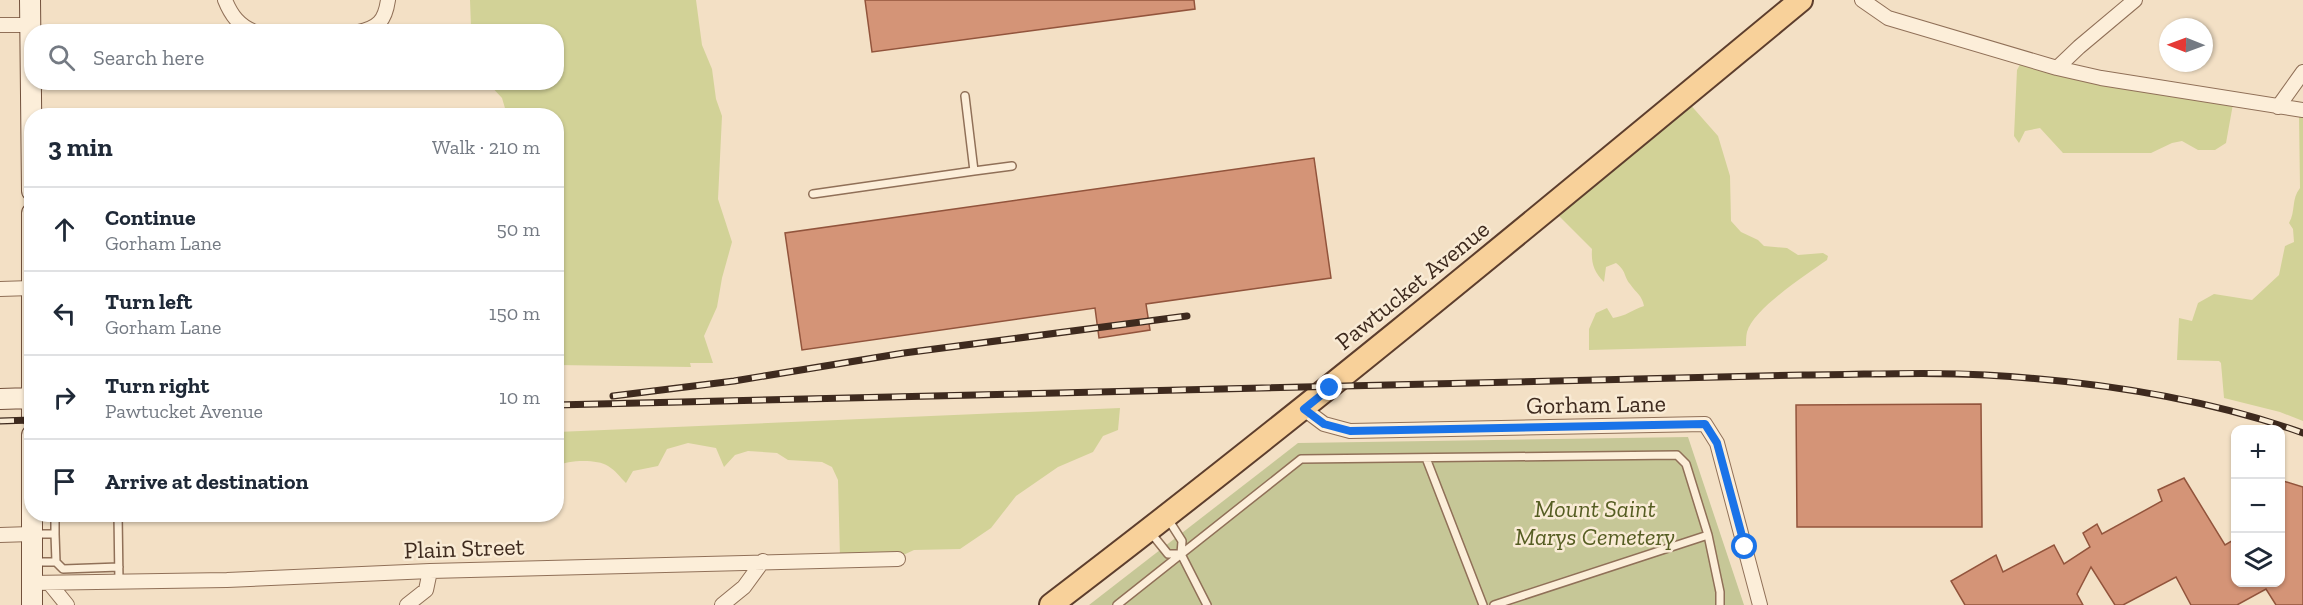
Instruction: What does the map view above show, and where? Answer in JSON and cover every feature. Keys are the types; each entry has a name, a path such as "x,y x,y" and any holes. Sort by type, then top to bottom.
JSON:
{"main road":[{"path":"30,0 30,24"},
{"name":"Pawtucket Avenue","path":"1051,605 1304,409 1801,0"},
{"path":"31,90 31,108"},
{"path":"0,399 24,406"},
{"path":"31,522 31,562 41,583 32,605"}],"street":[{"path":"225,0 231,13 240,24"},
{"path":"378,24 388,0"},
{"path":"1862,0 1888,18 2057,68 2101,78 2303,110"},
{"path":"2057,68 2135,0"},
{"path":"0,25 24,25"},
{"path":"2278,107 2303,72"},
{"path":"0,289 24,288"},
{"name":"Gorham Lane","path":"1304,409 1324,424 1350,431 1705,424 1717,443 1760,605"},
{"path":"0,535 31,534"},
{"name":"Plain Street","path":"41,583 898,559"},
{"path":"722,605 744,587 763,561"},
{"path":"407,605 426,590 430,572"},
{"path":"41,583 67,605"}],"lane":[{"path":"965,96 974,171"},
{"path":"813,194 1012,166"},
{"path":"1117,605 1301,459 1677,455 1686,464 1708,535 1720,592 1720,605"},
{"path":"1426,458 1483,605"},
{"path":"55,522 56,562 63,569 119,567"},
{"path":"118,522 119,582"},
{"path":"1157,523 1168,554 1181,554"},
{"path":"1157,523 1182,541 1181,554 1207,605"},
{"path":"31,534 55,534"},
{"path":"1494,605 1708,535"},
{"path":"31,562 56,562"},
{"path":"75,568 76,583"}],"green space":[{"path":"470,0 696,0 702,45 712,69 716,99 722,116 718,199 732,242 717,307 704,336 713,363 690,363 691,367 564,365 564,108 505,108 502,98 495,90 564,90 564,24 471,24"},
{"path":"2023,59 2233,104 2226,143 2215,150 2198,150 2182,141 2151,153 2063,153 2040,128 2025,131 2019,143 2014,136 2017,70"},
{"path":"1688,102 1718,136 1730,176 1731,221 1741,232 1758,240 1764,246 1787,248 1798,255 1823,253 1828,256 1827,260 1794,283 1759,313 1747,332 1746,346 1589,350 1589,329 1596,313 1607,308 1613,318 1618,317 1644,306 1643,302 1616,263 1606,267 1604,282 1594,267 1592,249 1554,211"},
{"path":"2299,117 2303,117 2303,421 2280,412 2224,398 2219,361 2177,360 2179,318 2192,321 2198,303 2214,294 2252,300 2279,275 2285,246 2294,242 2293,229 2289,223 2295,196 2300,188"},
{"path":"1120,408 1118,430 1103,436 1093,452 1058,467 1016,496 991,528 960,549 914,550 899,557 840,558 838,480 832,467 822,462 788,460 777,453 748,451 735,455 724,467 716,448 688,443 667,449 658,466 633,471 626,483 611,468 597,462 564,464 564,432"},
{"name":"Mount Saint Marys Cemetery","path":"1688,437 1744,605 1089,605 1298,443"}],"building":[{"path":"865,0 1194,0 1195,9 872,52"},
{"path":"1314,158 1331,278 1146,304 1150,330 1099,338 1095,308 802,350 785,233"},
{"path":"1981,404 1982,527 1797,527 1796,405"},
{"path":"2184,478 2225,545 2231,541 2231,587 2285,587 2285,482 2303,487 2303,605 2276,605 2266,589 2237,605 2191,605 2176,577 2123,605 2115,605 2091,567 2077,594 2083,605 1965,605 1951,581 1996,555 2003,572 2054,545 2064,564 2090,547 2083,533 2097,524 2102,534 2162,501 2158,490"}],"railway":[{"path":"613,396 734,381 904,353 1187,316"},
{"path":"564,405 1940,373 2106,386 2186,400 2265,420 2303,433"},
{"path":"0,421 24,420"}],"route":[{"path":"1330,388 1304,409 1324,424 1350,431 1705,424 1717,443 1745,547"}]}
